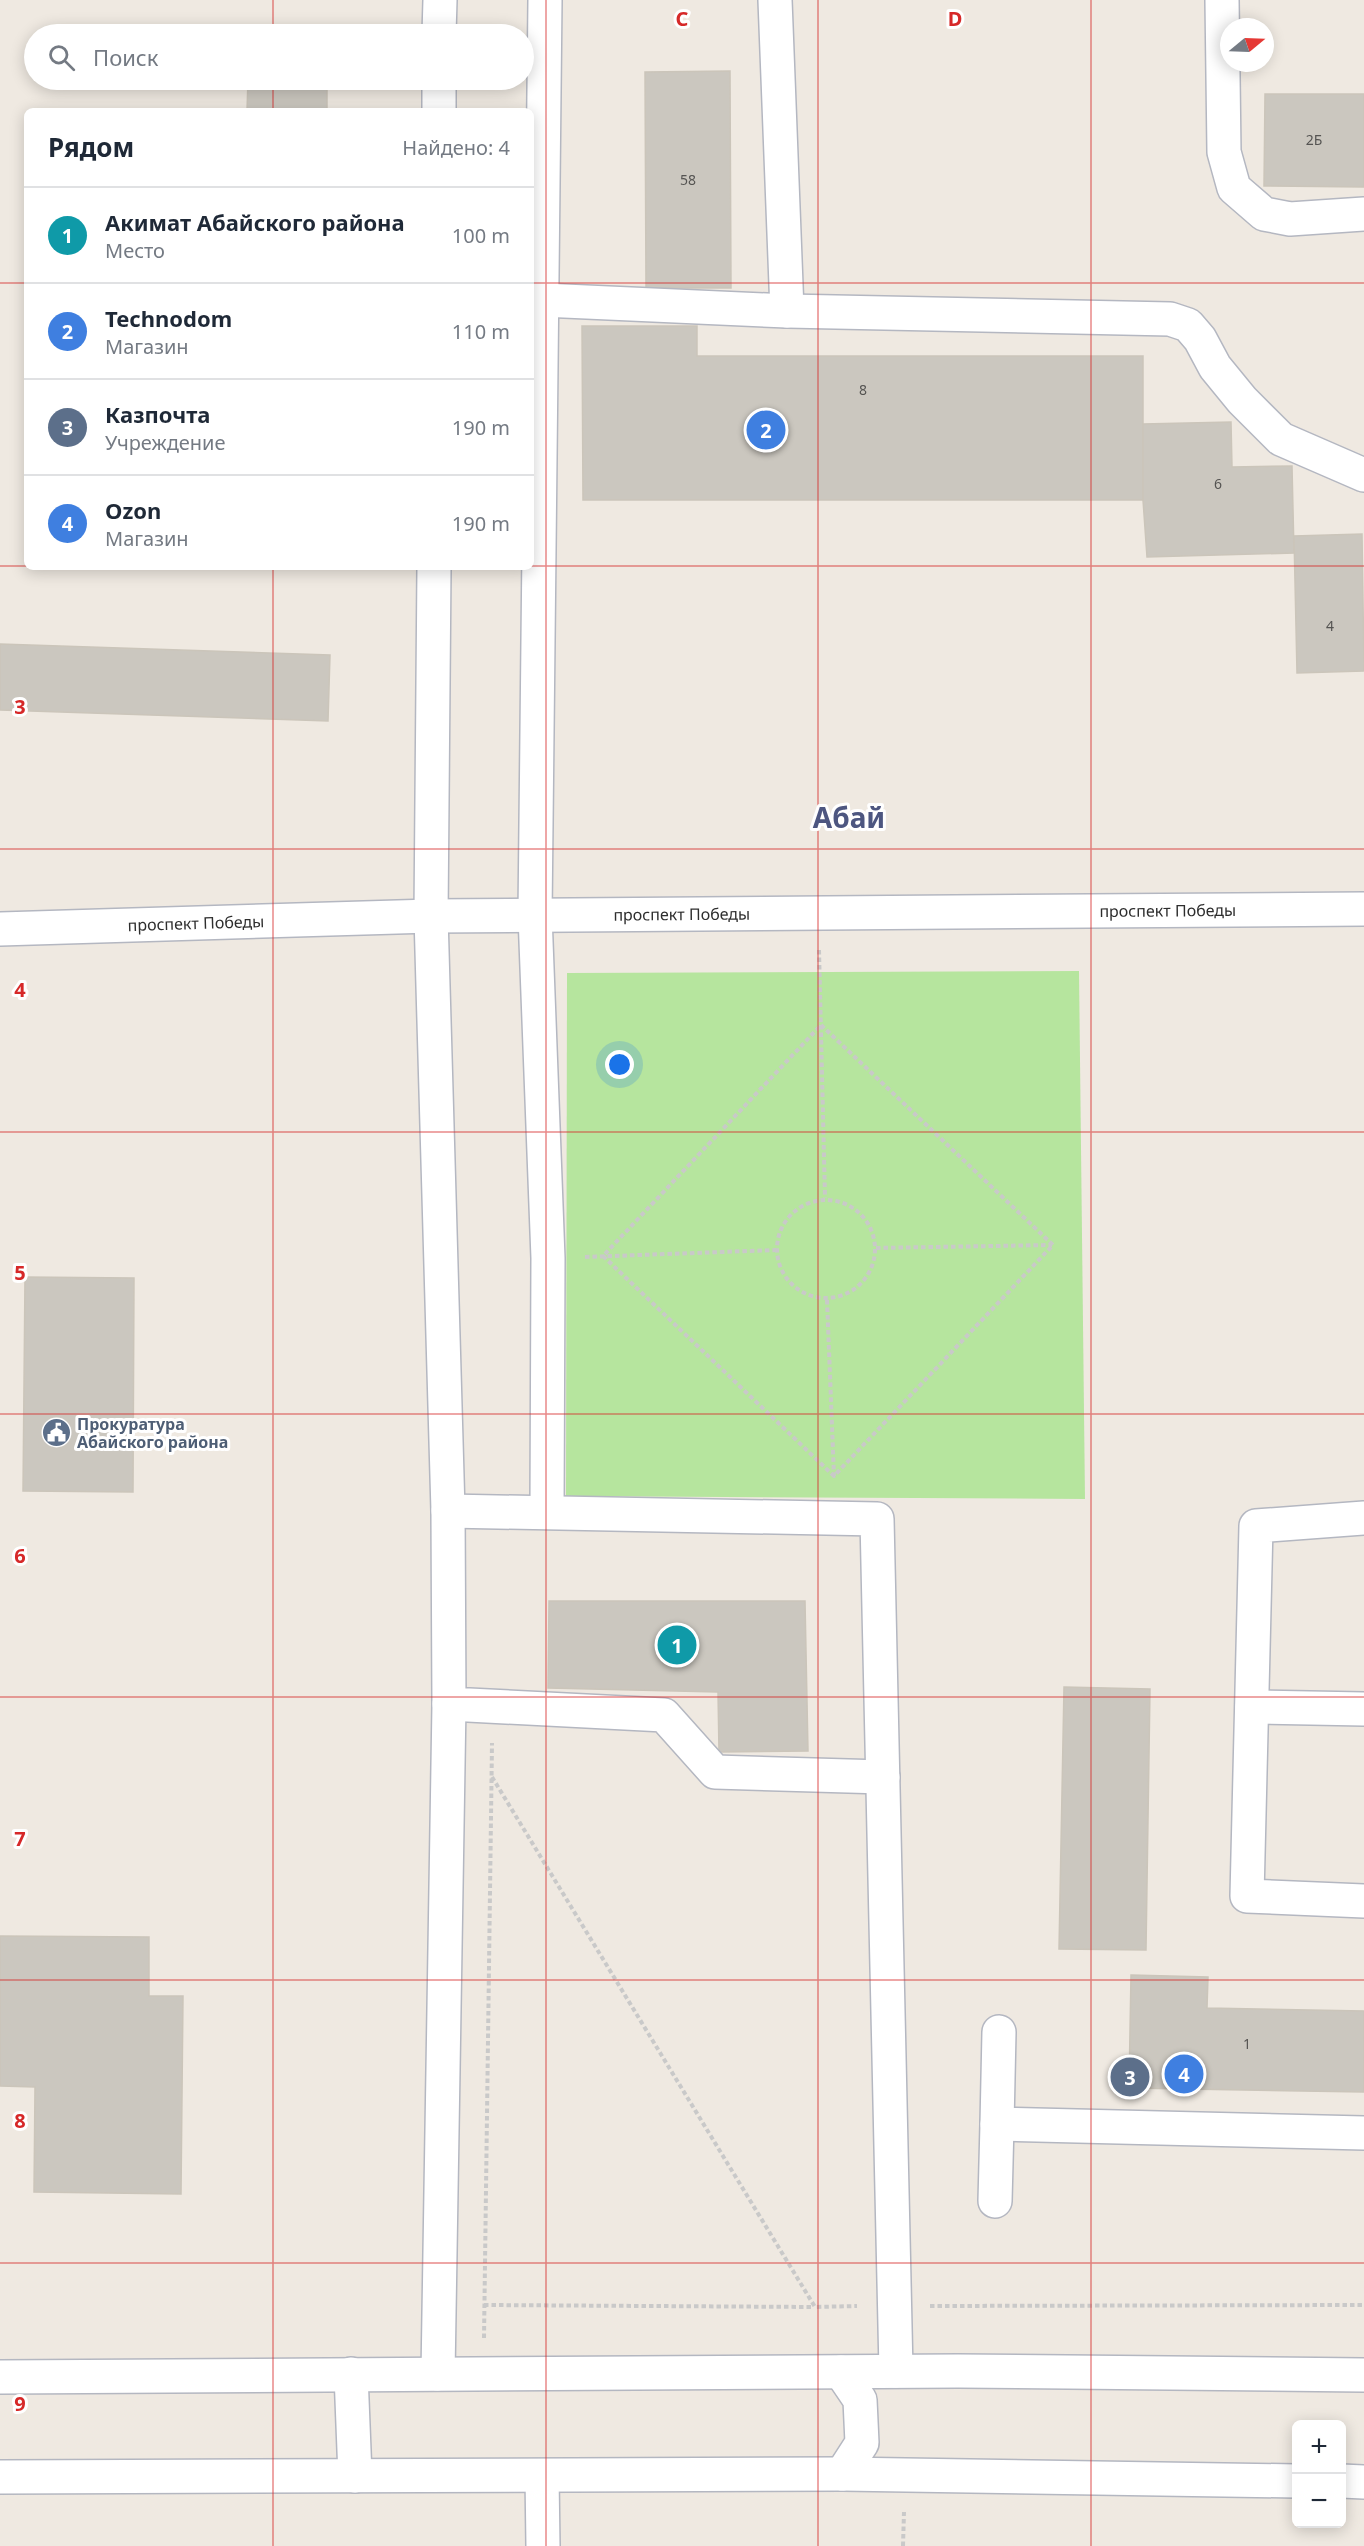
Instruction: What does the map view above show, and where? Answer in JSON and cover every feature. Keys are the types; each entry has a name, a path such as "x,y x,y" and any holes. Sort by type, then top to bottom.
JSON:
{"street":[{"path":"439,24 440,0"},
{"path":"545,0 535,915 548,1258 547,1512"},
{"path":"775,0 787,311"},
{"path":"1222,0 1224,152 1234,188 1264,214 1290,219 1364,214"},
{"path":"438,108 439,90"},
{"path":"542,300 787,311 1170,319 1188,325 1200,339 1215,367 1242,400 1281,439 1364,475"},
{"path":"434,570 431,916 448,1511 448,1704 438,2374"},
{"name":"проспект Победы","path":"0,929 431,916 1364,909"},
{"path":"448,1511 877,1518 896,2371"},
{"path":"1364,1518 1256,1526 1247,1896 1364,1901"},
{"path":"448,1704 664,1714 715,1772 883,1777"},
{"path":"1252,1707 1364,1709"},
{"path":"995,2201 999,2032"},
{"path":"997,2124 1364,2133"},
{"path":"0,2377 896,2371 1364,2375"},
{"path":"841,2372 860,2400 862,2443 842,2474"},
{"path":"351,2374 355,2476"},
{"path":"0,2477 842,2474 1292,2481"},
{"path":"542,2476 543,2546"},
{"path":"1346,2481 1364,2482"}],"path":[{"path":"818,914 825,1198"},
{"path":"821,1025 1053,1245"},
{"path":"603,1256 821,1025"},
{"path":"825,1198 850,1205 869,1223 876,1248 870,1274 852,1292 827,1300 802,1293 789,1281 783,1275 776,1250 782,1225 800,1206 825,1198"},
{"path":"876,1248 1053,1245"},
{"path":"834,1476 1053,1245"},
{"path":"548,1258 776,1250"},
{"path":"603,1256 834,1476"},
{"path":"827,1300 834,1476"},
{"path":"483,2374 493,1706"},
{"path":"484,2305 815,2307"}],"green space":[{"path":"1079,971 1085,1499 566,1496 567,973"}],"building":[{"path":"730,71 731,288 646,288 645,72"},
{"path":"248,90 327,90 327,108 247,108"},
{"path":"1265,94 1364,94 1364,187 1264,186"},
{"path":"582,326 697,326 697,356 1143,356 1143,500 583,500"},
{"path":"1231,422 1232,467 1292,466 1294,553 1147,557 1143,500 1143,424"},
{"path":"1362,534 1364,671 1297,673 1294,536"},
{"path":"0,644 330,655 328,721 0,710"},
{"path":"25,1277 134,1278 133,1492 23,1491"},
{"path":"549,1601 805,1601 808,1751 719,1752 718,1692 548,1688"},
{"path":"1064,1687 1150,1689 1146,1950 1059,1949"},
{"path":"0,1936 149,1937 149,1996 183,1996 181,2194 34,2192 35,2087 0,2086"},
{"path":"1131,1975 1208,1977 1207,2008 1364,2011 1364,2092 1129,2088"}],"place":[{"name":"Technodom","path":"766,430"},
{"name":"Прокуратура Абайского района","path":"56,1433"},
{"name":"Акимат Абайского района","path":"677,1645"},
{"name":"Ozon","path":"1184,2074"},
{"name":"Казпочта","path":"1130,2077"}],"district":[{"name":"Абай","path":"849,818"}]}
